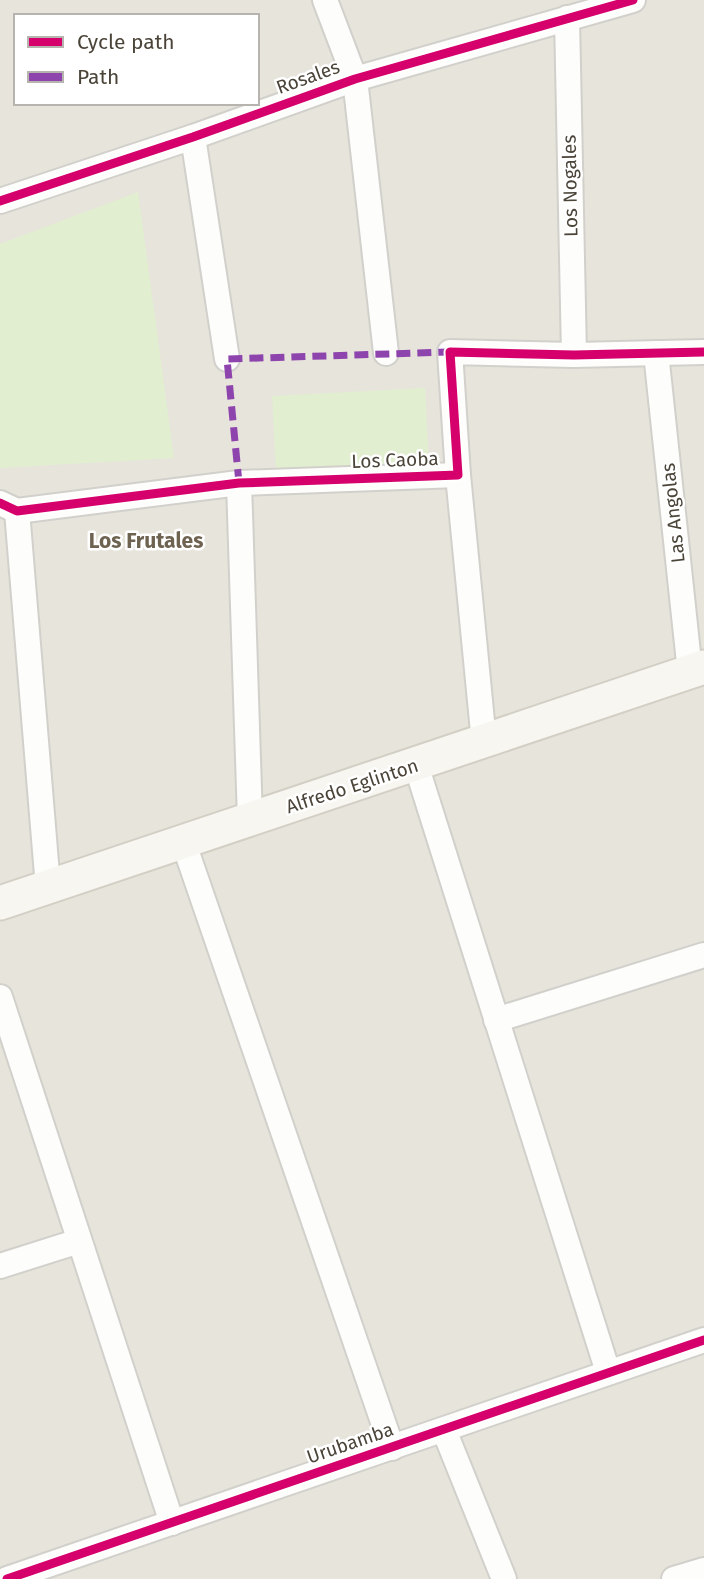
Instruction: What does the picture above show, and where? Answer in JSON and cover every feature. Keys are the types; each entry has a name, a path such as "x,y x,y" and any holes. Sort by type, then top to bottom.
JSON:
{"main road":[{"name":"Alfredo Eglinton","path":"0,903 697,670"}],"street":[{"path":"325,0 355,79 386,353"},
{"name":"Rosales","path":"0,201 193,137 355,79 633,0"},
{"name":"Los Nogales","path":"567,18 574,355"},
{"path":"193,137 227,359"},
{"name":"Los Caoba","path":"9,507 239,483 458,475 450,352 574,355 704,352"},
{"name":"Las Angolas","path":"656,354 697,670"},
{"path":"458,475 484,742"},
{"path":"239,483 250,820"},
{"path":"9,507 48,887"},
{"path":"416,765 608,1372"},
{"path":"183,841 393,1448"},
{"path":"496,1020 704,955"},
{"path":"0,997 172,1523"},
{"path":"0,1266 79,1241"},
{"name":"Urubamba","path":"7,1579 704,1340"},
{"path":"444,1430 504,1579"},
{"path":"674,1579 704,1570"}],"shaded area":[{"path":"0,0 704,0 704,1579 0,1579"}],"green space":[{"path":"138,192 174,458 0,468 0,244"},
{"path":"425,388 429,464 276,472 272,396"}],"marked path":[{"path":"239,483 227,359 450,352"}],"cycle path":[{"path":"0,201 193,137 355,79 633,0"},
{"path":"0,503 17,511 239,483 458,475 450,352 574,355 704,352"},
{"path":"7,1579 704,1340"}],"district":[{"name":"Los Frutales","path":"146,541"}]}
